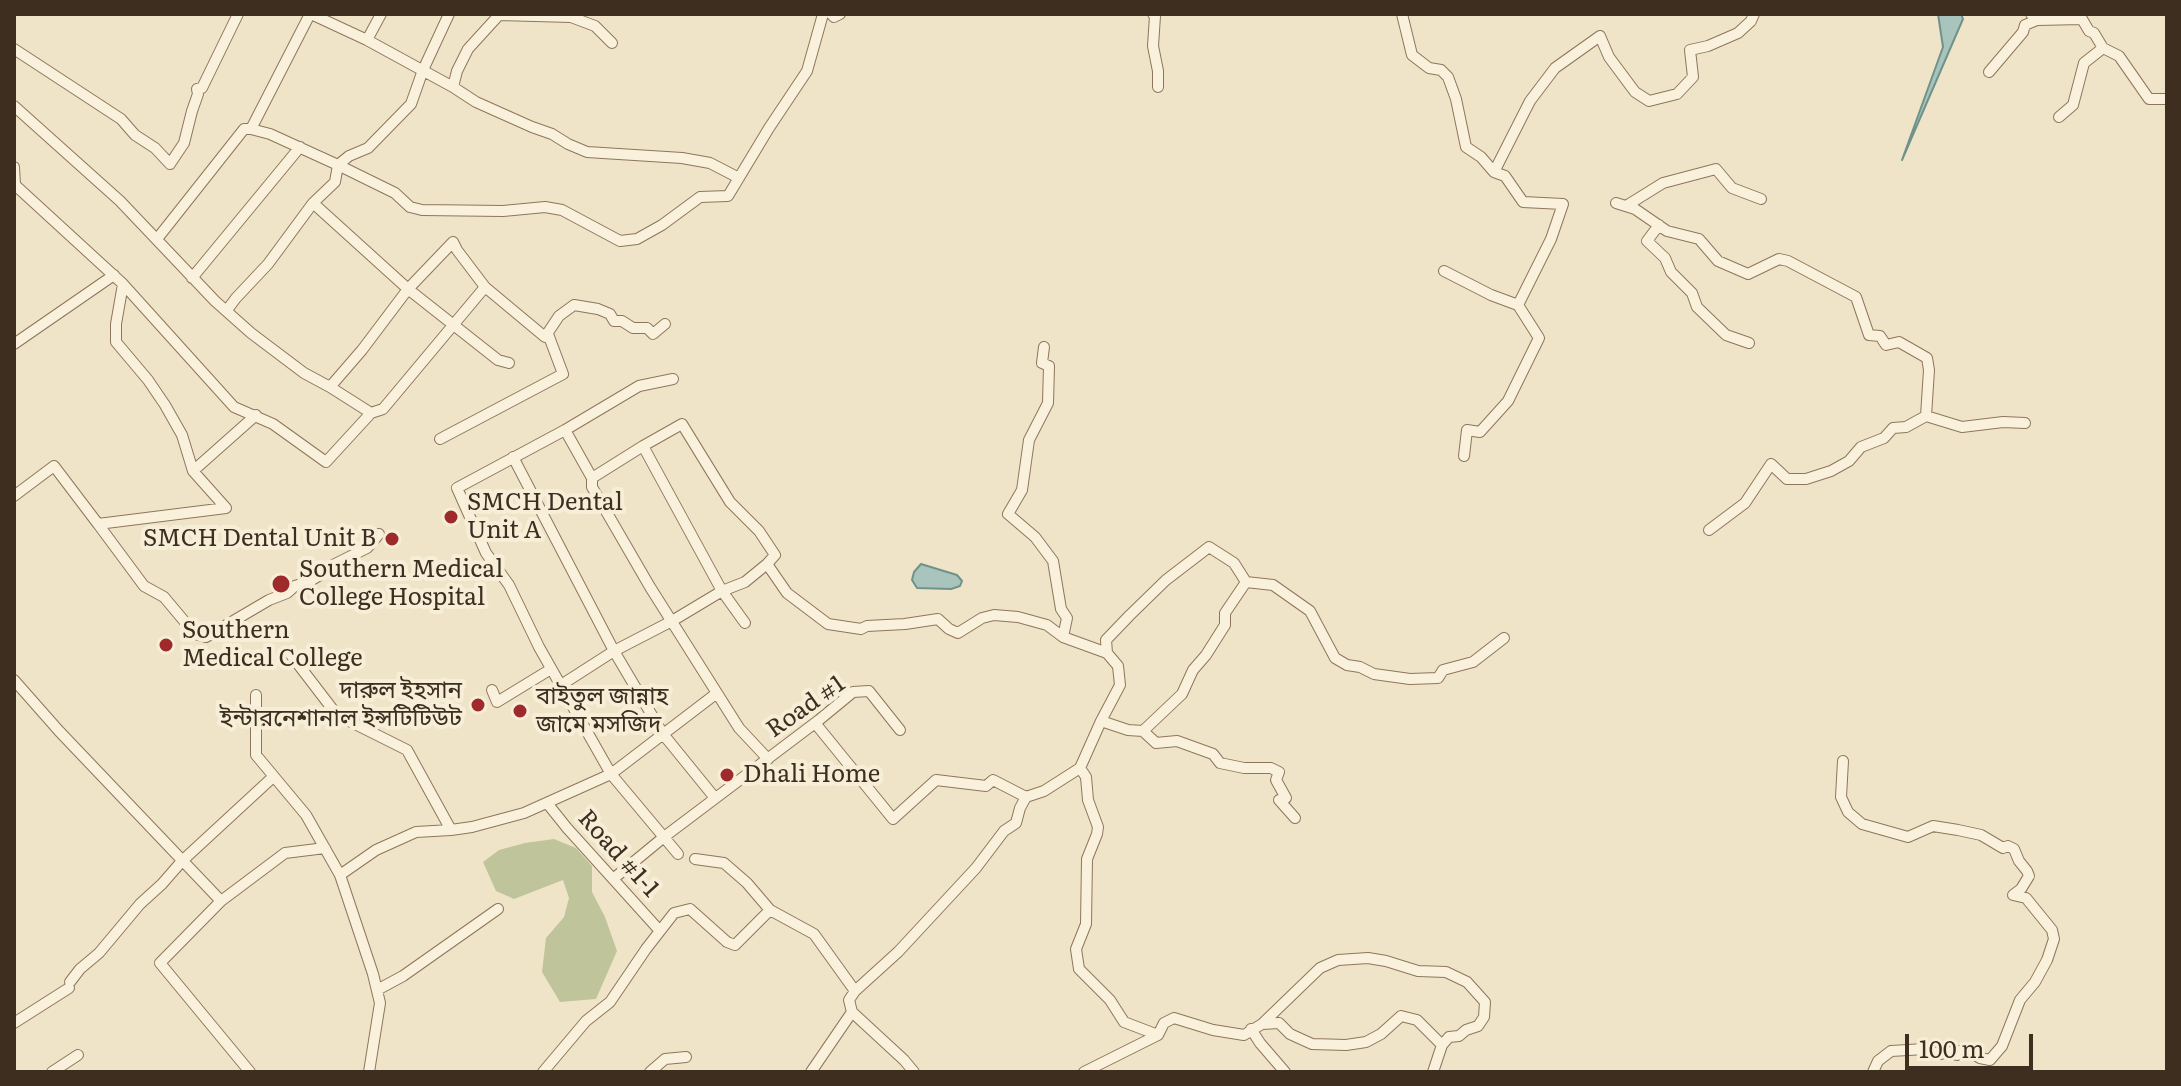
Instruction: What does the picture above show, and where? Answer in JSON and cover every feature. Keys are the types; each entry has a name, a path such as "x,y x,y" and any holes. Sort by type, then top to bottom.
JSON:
{"street":[{"path":"14,49 121,119 170,164 184,143 197,89 202,88 238,14"},
{"path":"251,129 311,14 367,40 476,102 587,152 710,163 739,178"},
{"path":"367,40 381,14"},
{"path":"227,310 268,264 313,203 335,182 338,165 349,156 368,148 411,104 449,14"},
{"path":"157,239 244,129 270,134 300,147 395,193 410,207 422,210 503,211 545,207 562,210 620,241 637,239 700,197 728,196 807,71 823,14"},
{"path":"831,14 834,17 840,14"},
{"path":"1153,14 1158,87"},
{"path":"1402,14 1412,55 1448,77 1466,147 1481,157 1494,172 1505,176 1523,202 1563,204 1551,239 1518,305"},
{"path":"1494,172 1530,101 1555,68 1600,36 1609,57 1635,92 1649,101 1677,94 1693,77 1690,50 1738,33 1754,14"},
{"path":"453,87 468,49 499,15 571,17 595,26 612,43"},
{"path":"1989,72 2034,17 2081,16 2103,48 2119,56 2149,99 2167,99"},
{"path":"2059,117 2073,105 2084,63 2103,48"},
{"path":"14,106 120,201 192,278 251,333 304,373 371,413"},
{"path":"192,278 300,147"},
{"path":"14,167 15,185 123,284 234,407 273,424 326,462 371,413 383,409 485,287"},
{"path":"1761,199 1732,188 1716,169 1663,183 1621,204 1635,209 1667,231 1699,239 1718,261 1748,274 1779,259 1856,297 1869,335 1880,336 1886,345 1899,342 1927,358 1926,416"},
{"path":"313,203 408,289 498,360 509,363"},
{"path":"1659,225 1647,241 1665,258 1671,272 1692,293 1697,307 1726,335 1749,343"},
{"path":"330,387 408,289 453,242 485,287 545,337 559,316 574,305 598,309 610,314 614,321 622,321 633,328 647,328 653,334 665,324"},
{"path":"1444,271 1518,305 1539,338 1508,401 1480,432 1467,430 1464,456"},
{"path":"14,344 114,275"},
{"path":"98,524 226,508 193,471 182,435 165,405 116,342 123,284"},
{"path":"440,439 563,374 548,334"},
{"path":"1044,347 1042,363 1049,366 1048,403 1029,440 1022,490 1008,514 1035,537 1053,561 1061,609 1067,618 1063,637"},
{"path":"673,379 639,386 457,488 486,553 509,585 539,647 611,774 678,854"},
{"path":"193,471 256,415"},
{"path":"1709,530 1745,503 1771,464 1787,479 1806,479 1849,461 1861,447 1884,438 1893,428 1906,427 1926,416 1962,427 2025,423"},
{"path":"561,685 614,651 722,591 745,582 775,555 759,531 730,502 682,424 592,478"},
{"path":"565,430 592,478 592,487 650,587 739,728 768,759"},
{"path":"643,446 722,591 745,623"},
{"path":"513,457 614,651 663,734 715,798"},
{"path":"14,496 54,466 144,586 164,597 195,634 206,637 367,548 379,534"},
{"path":"1107,653 1106,640 1130,615 1166,580 1209,547 1234,563 1246,582"},
{"path":"767,564 787,593 828,624 861,629 938,619 958,633 982,618 994,615 1018,617 1047,625 1063,637 1107,653 1118,666 1120,685 1080,768 1044,791 1026,797 1016,823 1004,831 976,868 849,1000 852,1012 914,1072"},
{"path":"1246,582 1273,585 1310,611 1335,658 1374,674 1410,679 1438,678 1443,670 1473,662 1504,638"},
{"path":"1143,731 1182,694 1193,670 1225,625 1225,613 1246,582"},
{"path":"288,651 337,715 407,750 451,830"},
{"path":"492,690 497,702 551,669"},
{"path":"14,680 221,901"},
{"name":"Road #1","path":"613,879 853,692 869,691 900,730"},
{"path":"340,875 376,850 416,832 451,830 524,813 611,774 717,693"},
{"path":"256,695 256,755 306,815 340,875 377,990 380,1003 369,1072"},
{"path":"1101,721 1128,730 1143,731 1156,743 1177,741 1213,754 1220,763 1244,768 1271,768 1279,772 1276,780 1286,798 1279,800 1295,818"},
{"path":"815,723 893,819 936,780 986,786 993,780 1026,797"},
{"path":"1843,761 1841,797 1848,812 1862,824 1908,837 1933,826 1958,830 1981,835 2003,848 2008,846 2014,849 2029,876 2013,895 2026,898 2052,930 2054,939 2035,982 2020,1000 2002,1046 1990,1060 1970,1052 1958,1051 1957,1055 1925,1049 1891,1051 1878,1061 1873,1072"},
{"path":"1080,768 1086,777 1088,800 1098,827 1087,859 1086,924 1076,949 1079,969 1110,1000 1124,1022 1158,1035"},
{"path":"14,1023 70,985 80,969 99,953 140,904 273,777"},
{"name":"Road #1-1","path":"547,803 660,931"},
{"path":"250,1072 160,963 221,901 285,853 325,848"},
{"path":"695,859 724,863 747,883 770,910 814,934 855,991"},
{"path":"377,990 403,976 498,909"},
{"path":"543,1072 586,1021 610,1002 674,913 690,909 727,942 735,945 770,910"},
{"path":"1084,1072 1158,1035 1164,1023 1174,1018 1213,1030 1244,1035 1320,968 1338,960 1368,958 1418,971 1446,972 1467,982 1485,1002 1484,1017 1478,1026 1459,1036 1449,1037 1442,1045 1433,1072"},
{"path":"811,1072 852,1012"},
{"path":"1257,1026 1279,1023 1290,1034 1312,1044 1346,1045 1366,1042 1381,1034 1401,1016 1417,1020 1442,1045"},
{"path":"1257,1026 1260,1043 1285,1072"},
{"path":"52,1072 78,1055"},
{"path":"650,1072 665,1059 686,1057"}],"green space":[{"path":"554,839 576,848 592,866 592,892 617,951 596,999 560,1002 542,972 546,938 564,917 569,898 563,880 514,899 496,891 483,862 499,850"}],"water":[{"path":"1938,14 1961,14 1963,19 1902,160 1943,47"},
{"path":"921,564 957,575 962,581 960,586 951,589 917,588 912,580"}],"place":[{"name":"SMCH Dental Unit A","path":"451,517"},
{"name":"SMCH Dental Unit B","path":"392,539"},
{"name":"Southern Medical College Hospital","path":"281,584"},
{"name":"Southern Medical College","path":"166,645"},
{"name":"দারুল ইহসান ইন্টারনেশানাল ইন্সটিটিউট","path":"478,705"},
{"name":"বাইতুল জান্নাহ জামে মসজিদ","path":"520,711"},
{"name":"Dhali Home","path":"727,775"}]}
